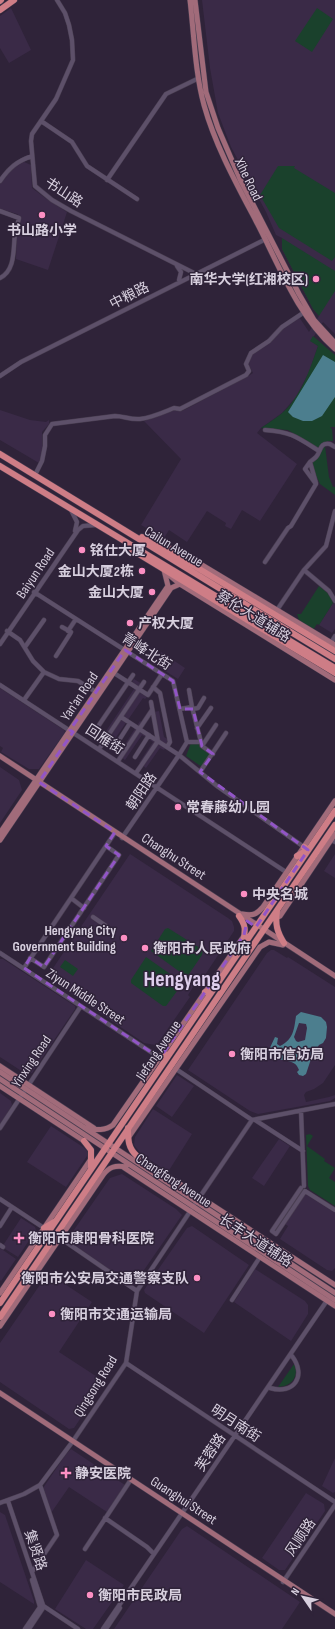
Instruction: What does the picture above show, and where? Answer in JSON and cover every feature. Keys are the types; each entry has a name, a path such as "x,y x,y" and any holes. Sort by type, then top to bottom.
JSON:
{"highway":[{"path":"0,10 14,0"},
{"name":"Cailun Avenue","path":"0,454 335,659"},
{"name":"Cailun Avenue","path":"0,466 106,532 143,552 335,668"},
{"path":"124,530 163,547 335,651"},
{"path":"106,532 164,570 335,674"},
{"name":"Jiefang Avenue","path":"0,1316 58,1236 128,1127 173,1067 242,948 306,848 335,810"},
{"name":"Jiefang Avenue","path":"0,1303 204,1004 218,989 273,918 277,909 331,841 335,825"},
{"path":"297,856 306,848"},
{"path":"239,915 245,924 242,948"},
{"path":"273,918 283,944"},
{"path":"204,1004 205,993 218,989"},
{"path":"160,1058 171,1053"},
{"path":"128,1127 128,1138 131,1149 137,1156"},
{"path":"84,1141 91,1150 91,1168"},
{"path":"44,1228 55,1221"}],"main road":[{"name":"Xihe Road","path":"190,0 201,93 204,106 227,163 308,310 335,343"},
{"name":"Xihe Road","path":"195,0 206,92 209,105 240,178 304,313 318,332 335,349"},
{"name":"蔡伦大道辅路","path":"163,547 170,548 187,556 333,644"},
{"name":"蔡伦大道辅路","path":"164,570 180,584 335,680"},
{"name":"Yan'an Road","path":"0,833 114,673 126,651 168,586 164,570"},
{"name":"Yan'an Road","path":"72,731 96,692 171,588 180,584"},
{"name":"Changhu Street","path":"0,757 122,838"},
{"name":"Yan'an Road","path":"0,840 37,782"},
{"name":"Changhu Street","path":"37,782 335,978"},
{"path":"306,848 335,800"},
{"path":"273,918 280,916 335,834"},
{"path":"239,915 250,916 257,913 263,907 297,856"},
{"path":"84,1128 97,1130 108,1129 113,1125 244,935"},
{"path":"128,1138 173,1067 260,947 269,942 283,944"},
{"path":"218,989 230,990"},
{"path":"0,1066 24,1092 66,1129 84,1141"},
{"name":"Changfeng Avenue","path":"0,1072 50,1112 197,1202 335,1290"},
{"name":"Changfeng Avenue","path":"0,1079 66,1116 107,1146"},
{"path":"0,1086 24,1092 60,1105 97,1130"},
{"path":"60,1105 66,1116 78,1117"},
{"path":"50,1112 66,1129"},
{"name":"Changfeng Avenue","path":"113,1150 135,1169 192,1209 330,1300"},
{"name":"长丰大道辅路","path":"137,1156 200,1197 335,1290"},
{"path":"0,1293 92,1158"},
{"path":"123,1166 192,1209"},
{"path":"0,1326 58,1236 108,1169 123,1166 135,1169"},
{"path":"330,1300 335,1306"},
{"name":"Guanghui Street","path":"0,1394 182,1514"},
{"name":"Guanghui Street","path":"72,1442 335,1615"}],"street":[{"name":"书山路","path":"57,0 65,13 69,25 72,40 73,60 56,99 31,138 35,186 52,200 195,273"},
{"path":"107,180 166,94 197,79"},
{"path":"41,121 72,142 87,166 137,199"},
{"path":"0,181 10,168 19,161 32,156"},
{"path":"0,210 19,218 15,234 15,251 12,262 7,272 0,278"},
{"name":"中粮路","path":"0,375 21,362 267,237"},
{"path":"176,264 181,272 179,280"},
{"name":"中粮路","path":"0,375 30,355 195,273"},
{"path":"35,475 42,461 46,446 44,435 52,424 115,416 141,419 174,408 180,409 246,375 249,371 246,364 250,353 269,341 282,327 304,313"},
{"path":"266,430 291,433 319,451"},
{"path":"265,562 288,528 291,526 316,484 305,469 316,457 320,448 327,443 335,447"},
{"name":"Baiyun Road","path":"35,592 76,529 77,522 71,510"},
{"path":"277,610 304,570 326,546 333,526 335,511"},
{"name":"Baiyun Road","path":"0,644 78,530 83,526 96,525"},
{"path":"304,570 333,594 335,599"},
{"name":"青峰北街","path":"35,592 173,681 187,742"},
{"path":"68,631 76,619"},
{"path":"25,647 44,620"},
{"path":"56,656 71,632 62,627"},
{"path":"8,632 18,638 33,661 44,672 59,679 78,681 96,692"},
{"name":"Baiyun Road","path":"0,641 8,632"},
{"path":"333,644 335,636"},
{"path":"24,700 44,672"},
{"path":"114,673 148,695 162,674"},
{"path":"103,742 97,728 133,675"},
{"path":"99,749 144,682"},
{"name":"回雁街","path":"0,685 286,872"},
{"path":"153,687 160,693 170,742 167,747"},
{"path":"189,690 201,744 212,754"},
{"path":"180,710 198,708 204,698"},
{"path":"136,773 158,741 151,702"},
{"path":"197,728 211,708"},
{"path":"118,761 152,710"},
{"path":"121,717 179,755 242,804 306,848"},
{"path":"116,745 130,723"},
{"path":"201,744 216,725"},
{"path":"200,772 226,733"},
{"path":"135,757 149,735"},
{"path":"179,755 187,742 201,744"},
{"name":"朝阳路","path":"122,838 179,755"},
{"path":"24,968 114,834"},
{"path":"30,958 44,967 119,855 106,846"},
{"path":"70,898 84,908"},
{"path":"93,917 106,926"},
{"name":"Ziyun Middle Street","path":"0,953 160,1058"},
{"name":"Yinxing Road","path":"0,1128 81,1006"},
{"path":"173,1067 303,1151"},
{"path":"253,1120 335,1104"},
{"path":"301,1111 303,1188 276,1234 272,1231 303,1188"},
{"name":"Qingsong Road","path":"0,1503 24,1494 40,1485 72,1442 126,1363 137,1291 253,1120"},
{"path":"303,1188 335,1210"},
{"path":"0,1199 44,1228"},
{"path":"0,1226 12,1207"},
{"path":"58,1236 137,1291"},
{"path":"232,1300 262,1255"},
{"name":"芙蓉路","path":"236,1436 330,1300 335,1290"},
{"name":"芙蓉路","path":"102,1629 330,1300"},
{"path":"270,1388 284,1390 294,1384 297,1380 299,1369 292,1356"},
{"name":"明月南街","path":"126,1363 335,1502"},
{"path":"84,1550 130,1481"},
{"path":"32,1572 57,1535 40,1485"},
{"name":"集贤路","path":"6,1501 32,1572 42,1606"},
{"name":"集贤路","path":"6,1501 42,1606"},
{"name":"风顺路","path":"284,1581 335,1505"},
{"name":"风顺路","path":"284,1581 335,1509"},
{"name":"芙蓉路","path":"106,1629 182,1514"},
{"path":"105,1518 147,1547 154,1554"},
{"path":"25,1629 42,1606"},
{"path":"29,1629 42,1606"},
{"path":"42,1606 74,1629"},
{"path":"42,1606 78,1629"}],"highlighted area":[{"path":"125,650 173,681 180,709 193,709 202,746 213,754 200,772 308,850 256,927 247,921 244,935 160,1058 24,968 30,958 44,967 119,855 106,846 115,832 39,782 73,732 70,730"}],"shaded area":[{"name":"南华大学(红湘校区)","path":"202,0 335,0 335,334 323,322 311,341 318,346 309,372 296,397 282,413 261,428 257,433 297,464 260,521 242,510 231,529 225,526 226,523 207,511 187,542 169,530 164,538 141,525 181,459 144,421 172,411 181,411 186,409 250,375 253,373 248,363 251,355 283,328 299,317 309,332 319,316 313,309 282,249 282,238 276,235 266,212 231,147 218,113 210,68"},
{"path":"11,8 31,50 9,63 0,48 0,16"},
{"name":"书山路小学","path":"22,161 31,165 32,188 67,212 48,270 16,259 17,232 21,217 17,214 0,209 0,184 11,170"},
{"path":"0,410 30,420 46,422 49,420 49,424 42,432 43,450 39,463 0,440"},
{"path":"333,603 335,604 335,629 332,633 319,625"},
{"path":"161,652 185,668 178,679 154,664"},
{"path":"134,679 142,684 138,690 147,697 145,699 143,698 108,749 99,743 98,738 102,737 136,686 132,682"},
{"path":"0,688 65,732 39,769 29,769 1,752 3,748 0,746"},
{"path":"159,711 164,737 169,740 164,750 160,748 146,768 139,763 153,742 142,735 125,760 118,755 140,721 143,723 139,729 156,741 154,712"},
{"path":"0,767 19,780 22,790 0,823"},
{"name":"衡阳市人民政府","path":"130,854 228,918 232,921 234,927 234,931 203,978 200,976 188,995 190,997 158,1043 155,1045 144,1043 47,977"},
{"path":"335,854 335,878 324,871"},
{"path":"274,950 287,958 288,957 335,987 335,1065 323,1083 306,1092 304,1095 306,1102 335,1095 335,1098 330,1101 258,1114 250,1111 188,1070 267,953"},
{"path":"0,959 3,959 75,1006 75,1009 32,1073 23,1072 0,1057"},
{"path":"177,1075 194,1086 172,1117 156,1106"},
{"path":"0,1093 11,1101 12,1105 0,1126"},
{"path":"153,1109 192,1134 168,1172 141,1154 134,1145 135,1137"},
{"path":"51,1126 87,1151 87,1156 66,1187 27,1162"},
{"path":"279,1139 290,1146 264,1186 252,1178"},
{"path":"122,1174 176,1209 182,1215 133,1286 67,1240 110,1178"},
{"path":"305,1193 335,1212 335,1268 332,1271 327,1270 280,1239 288,1226 285,1224"},
{"name":"衡阳市康阳骨科医院","path":"21,1218 35,1227 36,1230 18,1257 2,1247"},
{"name":"衡阳市公安局交通警察支队","path":"192,1226 249,1265 204,1333 145,1293 144,1290 187,1228"},
{"path":"0,1248 16,1259 1,1281 0,1280"},
{"path":"255,1269 305,1301 308,1305 308,1314 291,1341 234,1302"},
{"path":"48,1273 92,1302 59,1352 105,1382 74,1428 69,1429 0,1382 0,1343"},
{"path":"71,1449 125,1485 107,1512 69,1487 51,1513 43,1488"},
{"path":"335,1458 335,1492 333,1493 322,1486"},
{"path":"306,1493 324,1504 325,1511 285,1570 279,1570 262,1558"},
{"path":"0,1512 5,1515 34,1604 0,1582"},
{"path":"187,1526 300,1602 282,1629 114,1629 182,1529"},
{"name":"衡阳市民政局","path":"86,1560 124,1585 93,1629 86,1629 55,1609"}],"green space":[{"path":"317,8 333,19 312,52 295,41"},
{"path":"278,166 295,166 294,168 335,193 335,257 332,261 279,228 260,195"},
{"path":"282,238 335,271 335,291 319,316 313,309 282,249"},
{"path":"313,336 335,355 335,427 330,427 332,429 333,441 328,441 317,448 288,430 261,428 281,414 299,391 308,373 318,346 310,341"},
{"path":"325,444 329,446 325,446 329,477 333,487 335,487 335,495 320,484 311,465 312,461"},
{"path":"319,586 329,594 333,603 319,625 317,624 313,630 299,620 297,614 301,614"},
{"path":"191,743 199,743 199,746 210,755 202,767 186,756"},
{"path":"168,928 203,950 202,955 187,977 151,951 165,929"},
{"path":"146,957 183,983 166,1006 163,1006 131,983 131,980"},
{"path":"65,960 78,969 73,976 60,967"},
{"path":"310,1134 313,1136 307,1146 325,1159 324,1161 335,1168 329,1178 335,1182 335,1206 310,1190 308,1186 306,1135"},
{"path":"294,1364 296,1373 293,1380 283,1387 278,1387"}],"water":[{"path":"323,355 335,362 335,397 322,416 312,421 303,421 293,417 288,412"},
{"path":"301,1012 321,1017 326,1022 327,1027 326,1038 323,1043 319,1045 312,1056 306,1074 303,1076 299,1075 297,1072 299,1070 295,1064 276,1057 276,1049 273,1049 267,1054 275,1037 278,1038 277,1044 280,1046 291,1037 296,1016","holes":["299,1023 306,1024 307,1028 305,1040 298,1042 296,1041 294,1037"]}],"place":[{"name":"书山路小学","path":"42,215"},
{"name":"南华大学(红湘校区)","path":"316,279"},
{"name":"铭仕大厦","path":"82,550"},
{"name":"金山大厦2栋","path":"142,571"},
{"name":"金山大厦","path":"152,592"},
{"name":"产权大厦","path":"130,623"},
{"name":"常春藤幼儿园","path":"178,807"},
{"name":"中央名城","path":"244,894"},
{"name":"Hengyang City Government Building","path":"124,938"},
{"name":"衡阳市人民政府","path":"145,948"},
{"name":"衡阳市信访局","path":"232,1054"},
{"name":"衡阳市康阳骨科医院","path":"19,1238"},
{"name":"衡阳市公安局交通警察支队","path":"197,1278"},
{"name":"衡阳市交通运输局","path":"52,1314"},
{"name":"静安医院","path":"66,1473"},
{"name":"衡阳市民政局","path":"90,1595"}],"district":[{"name":"Hengyang","path":"182,978"}]}
